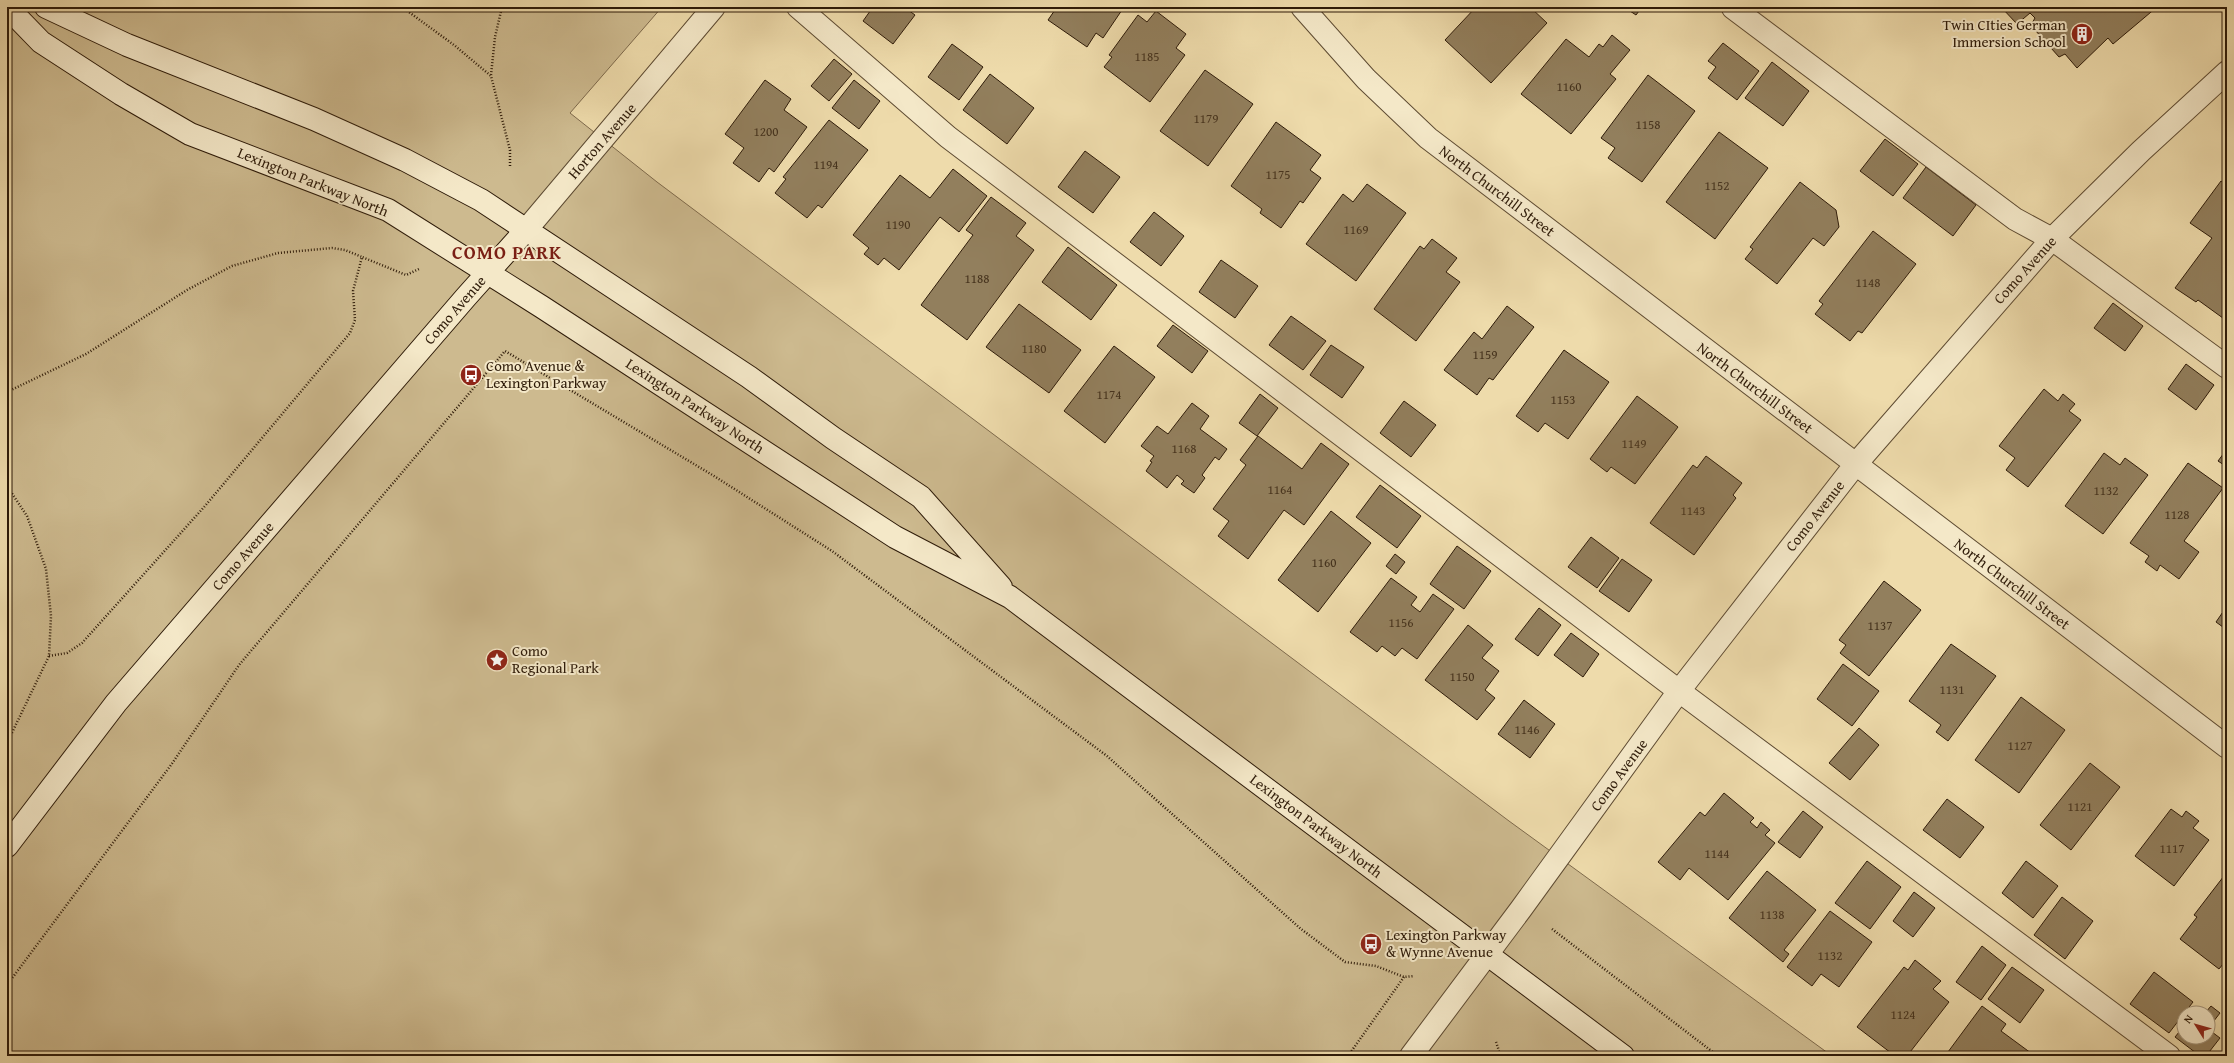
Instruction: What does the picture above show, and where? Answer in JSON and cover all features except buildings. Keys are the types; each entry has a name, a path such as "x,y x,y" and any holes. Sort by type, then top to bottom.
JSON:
{"main road":[{"name":"Lexington Parkway North","path":"7,7 41,42 121,94 190,134 388,210 488,272 895,537 1010,597 1623,1056"},
{"name":"Lexington Parkway North","path":"46,7 127,45 314,119 405,160 481,200 749,377 833,438 921,497 1010,597"},
{"name":"Horton Avenue","path":"488,272 526,230 714,7"},
{"path":"798,7 948,137 1679,691 2169,1056"},
{"name":"North Churchill Street","path":"1302,7 1366,80 1428,138 1855,465 2227,747"},
{"path":"1733,7 2015,219 2052,239 2227,367"},
{"name":"Como Avenue","path":"1411,1056 1488,955 1679,691 1855,465 2052,239 2141,151 2227,72"},
{"name":"Como Avenue","path":"7,846 116,703 488,272"}],"path":[{"path":"402,7 454,45 491,76"},
{"path":"502,7 495,37 491,76 510,150 510,167"},
{"path":"7,392 86,354 187,290 232,266 278,253 324,249 345,250 406,275 420,268"},
{"path":"49,656 67,653 82,642 205,506 332,357 350,333 355,320 353,291 362,257"},
{"path":"7,985 171,764 239,665 505,351 714,476 832,551 1107,756 1301,929 1345,962 1376,966 1404,977 1414,976"},
{"path":"7,486 27,516 46,569 51,616 49,656 7,743"},
{"path":"1552,929 1718,1056"},
{"path":"1348,1056 1404,977"},
{"path":"1496,1042 1499,1051 1506,1056"}],"shaded area":[{"name":"Como Regional Park","path":"7,7 662,7 570,113 657,182 1509,821 1832,1056 7,1056"}],"place":[{"name":"Twin CIties German Immersion School","path":"2082,34"},
{"name":"Como Avenue & Lexington Parkway","path":"471,375"},
{"name":"Como Regional Park","path":"497,660"},
{"name":"Lexington Parkway & Wynne Avenue","path":"1371,944"}],"district":[{"name":"COMO PARK","path":"507,252"}]}
